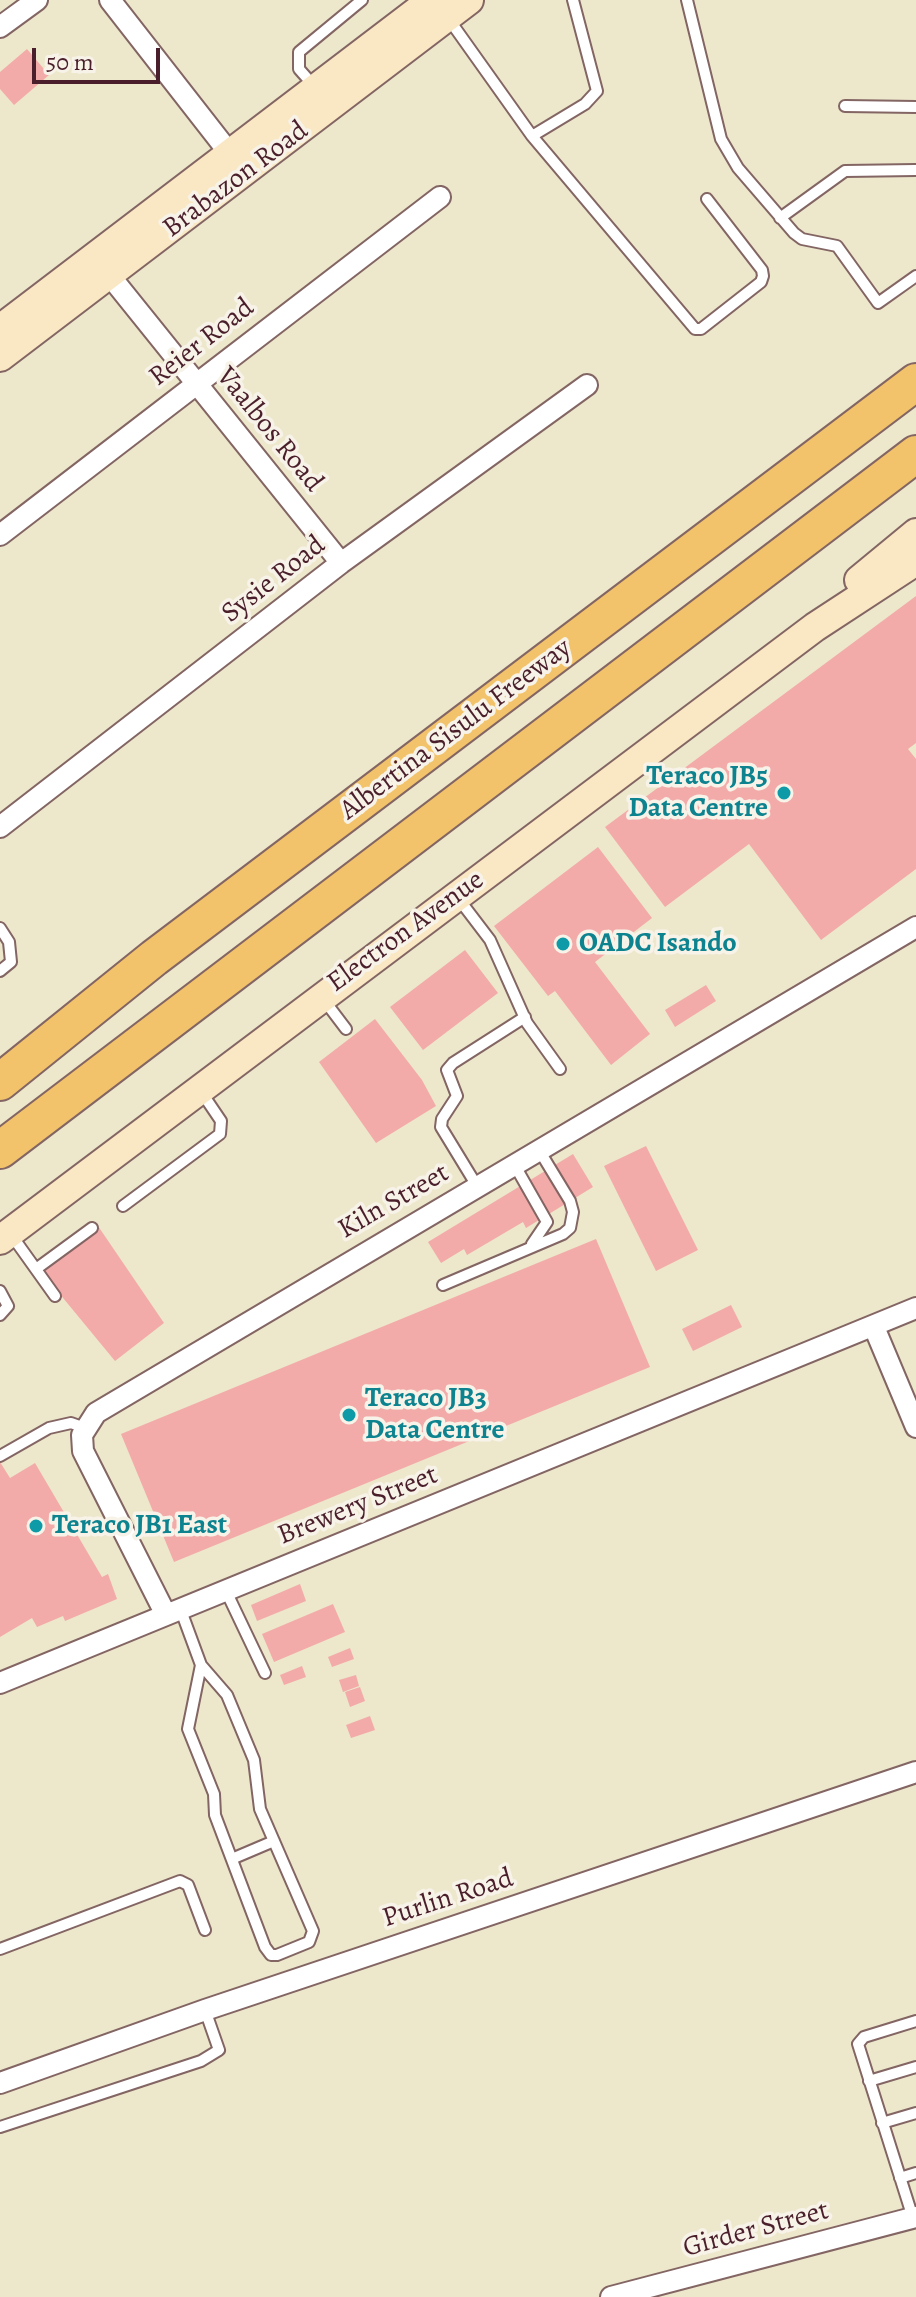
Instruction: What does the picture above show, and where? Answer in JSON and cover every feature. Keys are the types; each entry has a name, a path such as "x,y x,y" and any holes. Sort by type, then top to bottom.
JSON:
{"highway":[{"name":"Albertina Sisulu Freeway","path":"0,1082 154,958 916,382"},
{"path":"0,1150 916,454"},
{"path":"0,1053 110,976 154,958"},
{"path":"0,1175 117,1063"}],"main road":[{"name":"Brabazon Road","path":"0,357 102,266 237,163 318,96 449,5"},
{"name":"Brabazon Road","path":"0,329 102,266"},
{"name":"Electron Avenue","path":"815,627 841,596 916,533"},
{"name":"Electron Avenue","path":"5,1237 320,996 815,627 916,561"}],"street":[{"path":"0,27 37,0"},
{"path":"110,0 237,163"},
{"name":"Reier Road","path":"0,535 440,197"},
{"name":"Vaalbos Road","path":"102,266 341,563"},
{"name":"Sysie Road","path":"0,827 341,563 587,385"},
{"name":"Kiln Street","path":"85,1428 104,1406 916,927"},
{"name":"Brewery Street","path":"0,1683 916,1308"},
{"path":"874,1327 916,1427"},
{"path":"85,1428 82,1443 87,1461 173,1612"},
{"name":"Purlin Road","path":"0,2083 205,2010 916,1772"},
{"name":"Girder Street","path":"611,2297 914,2217"}],"lane":[{"path":"318,96 299,69 299,52 362,0"},
{"path":"532,136 585,104 597,91 573,0"},
{"path":"687,0 721,139 729,156 780,218 802,239 837,246 878,303 916,276"},
{"path":"449,5 532,136 695,329 701,329 725,311 761,282 763,276 762,270 707,199"},
{"path":"845,106 916,107"},
{"path":"780,218 845,171 916,170"},
{"path":"457,896 490,940 525,1017 560,1069"},
{"path":"0,928 9,942 11,962 0,971"},
{"path":"320,996 346,1029"},
{"path":"477,1186 441,1127 442,1119 457,1096 447,1070 453,1063 525,1017"},
{"path":"123,1206 220,1134 221,1121 199,1088"},
{"path":"443,1285 563,1234 573,1221 570,1201 539,1150"},
{"path":"514,1164 547,1222 528,1249"},
{"path":"36,1269 92,1228"},
{"path":"5,1237 36,1269 55,1296"},
{"path":"0,1291 8,1306 0,1315"},
{"path":"0,1456 49,1428 71,1423 85,1428"},
{"path":"226,1591 265,1673"},
{"path":"173,1612 201,1665 227,1695 254,1760 258,1803 313,1931 311,1939 305,1944 277,1955 267,1952 234,1858 216,1819 214,1794 187,1727 201,1665"},
{"path":"234,1858 274,1841"},
{"path":"1,1946 180,1881 188,1885 205,1930"},
{"path":"0,2127 201,2061 219,2050 205,2010"},
{"path":"914,2217 859,2051 860,2039 916,2021"},
{"path":"869,2081 916,2067"},
{"path":"882,2123 916,2113"},
{"path":"900,2178 916,2173"}],"building":[{"path":"27,49 49,75 14,105 0,89 0,72"},
{"name":"Teraco JB5 Data Centre","path":"916,596 916,743 908,749 916,759 916,869 821,940 749,844 665,907 605,827"},
{"name":"OADC Isando","path":"598,847 652,918 595,962 650,1034 611,1065 555,991 548,996 494,926"},
{"path":"465,950 498,993 423,1050 390,1007"},
{"path":"706,985 716,1001 675,1027 665,1010"},
{"path":"375,1019 422,1080 436,1106 376,1143 319,1062"},
{"path":"646,1146 698,1250 656,1271 604,1166"},
{"path":"573,1154 593,1187 526,1228 523,1222 467,1255 464,1249 441,1263 428,1242"},
{"path":"98,1226 164,1323 115,1361 40,1270"},
{"name":"Teraco JB3 Data Centre","path":"596,1239 650,1367 174,1562 121,1434"},
{"path":"731,1305 742,1327 693,1351 682,1329"},
{"name":"Teraco JB1 East","path":"0,1462 10,1478 35,1463 102,1577 108,1574 117,1599 65,1621 63,1616 37,1627 32,1618 0,1637"},
{"path":"300,1584 306,1601 257,1621 251,1605"},
{"path":"333,1604 345,1632 274,1662 262,1634"},
{"path":"350,1648 354,1659 332,1667 328,1657"},
{"path":"302,1666 306,1677 284,1685 280,1675"},
{"path":"356,1675 359,1686 343,1692 339,1680"},
{"path":"360,1687 365,1701 350,1707 345,1692"},
{"path":"370,1716 375,1730 351,1738 346,1725"}],"place":[{"name":"Teraco JB5 Data Centre","path":"784,793"},
{"name":"OADC Isando","path":"563,944"},
{"name":"Teraco JB3 Data Centre","path":"349,1415"},
{"name":"Teraco JB1 East","path":"36,1526"}]}
